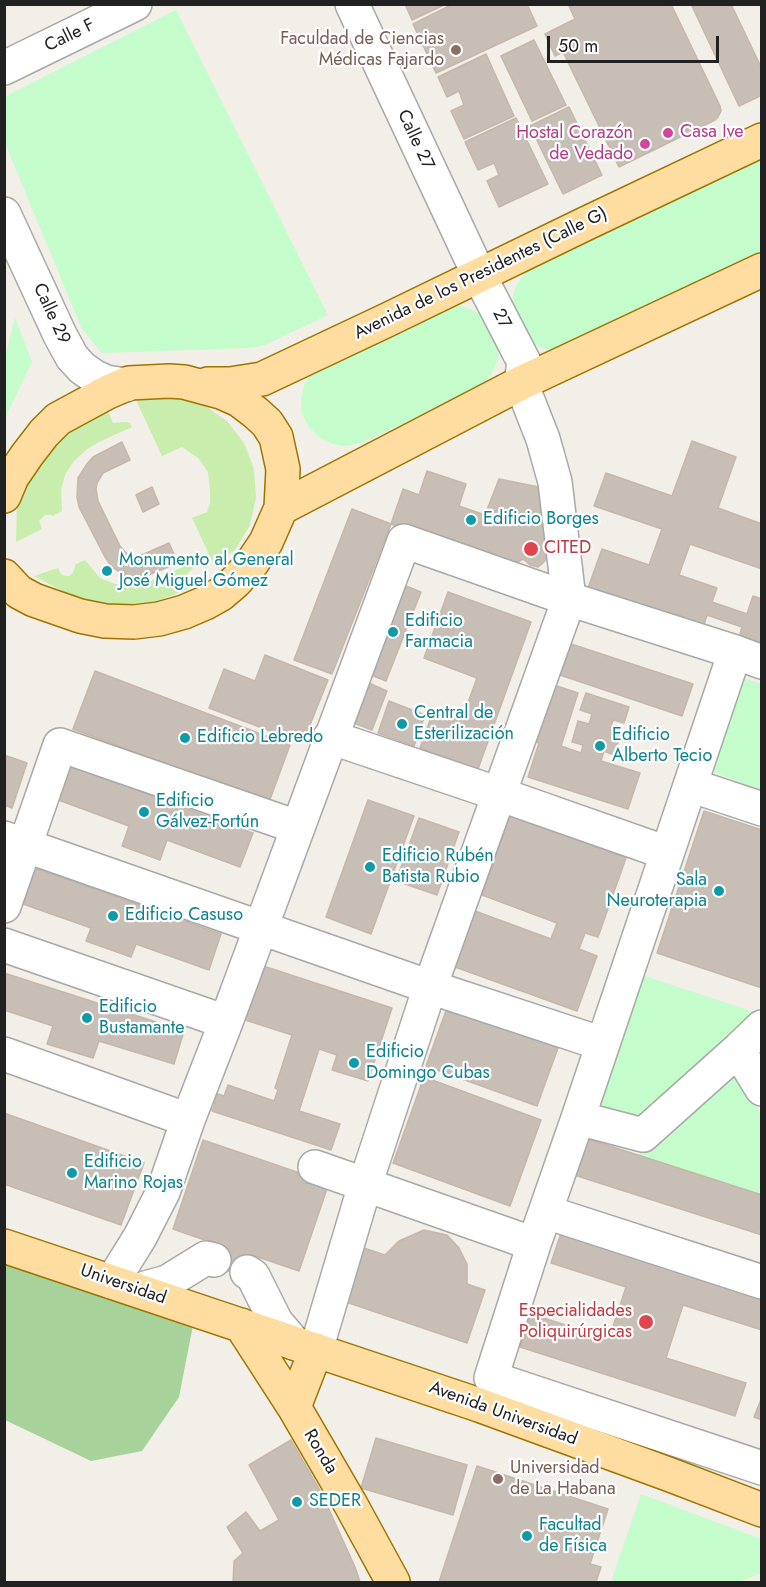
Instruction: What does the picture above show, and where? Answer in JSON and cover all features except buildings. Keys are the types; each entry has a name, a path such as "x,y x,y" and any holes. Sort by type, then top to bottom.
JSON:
{"main road":[{"name":"Avenida de los Presidentes (Calle G)","path":"194,385 230,384 262,379 762,140"},
{"path":"281,508 529,373 762,270"},
{"path":"4,496 12,477 27,455 58,418 129,383 169,381 221,392 238,400 267,423 276,437 283,469 281,508 266,542 252,563 228,588 205,603 159,619 134,622 105,621 80,616 34,600 19,592 4,576"},
{"path":"4,608 58,609"},
{"name":"Universidad","path":"4,1246 241,1325"},
{"name":"Avenida Universidad","path":"241,1325 490,1409 762,1510"},
{"name":"Ronda","path":"241,1325 299,1394 351,1505 393,1582"},
{"path":"299,1394 305,1346"},
{"path":"299,1394 326,1362 349,1361"}],"street":[{"name":"Calle F","path":"4,68 135,4"},
{"name":"Calle 27","path":"352,4 479,275"},
{"name":"Calle 29","path":"4,214 72,357 95,377 106,382 126,385"},
{"name":"27","path":"479,275 529,373 555,482 569,599"},
{"path":"214,1260 206,1258 167,1281 125,1286 140,1237 163,1192 404,541 569,599 748,657 690,785 491,1378 762,1468"},
{"path":"247,1272 253,1276 276,1322 305,1346 364,1185 430,987 569,599"},
{"path":"330,738 667,853"},
{"path":"4,906 15,842 60,745 297,827"},
{"path":"690,785 762,809"},
{"path":"15,842 430,987 603,1044"},
{"path":"4,945 226,1022"},
{"path":"578,1118 643,1135 762,1027"},
{"path":"738,1050 762,1089"},
{"path":"4,1054 188,1120"},
{"path":"315,1167 534,1245"},
{"path":"546,1212 762,1282"}],"green space":[{"path":"176,10 328,315 265,345 249,348 102,353 82,329 5,143 5,98"},
{"path":"761,159 761,259 556,350 541,348 528,340 513,315 512,301 516,286 524,274 536,265"},
{"path":"447,306 461,306 475,311 486,319 499,345 498,360 483,385 361,443 347,446 332,444 319,437 308,426 302,413 301,398 305,383 313,371"},
{"path":"15,318 32,362 5,418 5,357"},
{"path":"171,395 201,403 227,421 244,443 254,469 256,498 250,525 235,550 214,565 192,518 207,512 210,503 208,472 198,458 182,447 162,456 136,400"},
{"path":"108,411 113,423 130,423 132,427 99,442 74,461 65,475 61,490 62,511 53,516 45,515 39,521 42,529 16,542 17,504 34,467 70,432"},
{"path":"85,560 100,578 115,584 131,585 161,577 193,560 195,565 185,577 190,588 153,603 113,606 74,597 34,576 58,568 61,574 69,576 73,573 76,564"},
{"path":"738,676 761,684 761,790 705,769"},
{"path":"642,975 757,1013 636,1124 598,1114"},
{"path":"737,1067 761,1115 761,1195 638,1155"},
{"path":"4,1246 196,1310 179,1397 142,1451 91,1461 5,1420"},
{"path":"641,1494 761,1539 761,1573 739,1582 611,1582"}],"place":[{"name":"Faculdad de Ciencias Médicas Fajardo","path":"456,50"},
{"name":"Casa Ive","path":"668,133"},
{"name":"Hostal Corazón de Vedado","path":"645,144"},
{"name":"Edificio Borges","path":"471,520"},
{"name":"CITED","path":"531,549"},
{"name":"Monumento al General José Miguel Gómez","path":"107,571"},
{"name":"Edificio Farmacia","path":"393,632"},
{"name":"Central de Esterilización","path":"402,724"},
{"name":"Edificio Lebredo","path":"185,738"},
{"name":"Edificio Alberto Tecio","path":"600,746"},
{"name":"Edificio Gálvez-Fortún","path":"144,812"},
{"name":"Edificio Rubén Batista Rubio","path":"370,867"},
{"name":"Sala Neuroterapia","path":"719,891"},
{"name":"Edificio Casuso","path":"113,916"},
{"name":"Edificio Bustamante","path":"87,1018"},
{"name":"Edificio Domingo Cubas","path":"354,1063"},
{"name":"Edificio Marino Rojas","path":"72,1173"},
{"name":"Especialidades Poliquirúrgicas","path":"646,1322"},
{"name":"Universidad de La Habana","path":"498,1479"},
{"name":"SEDER","path":"297,1502"},
{"name":"Facultad de Física","path":"527,1536"}]}
